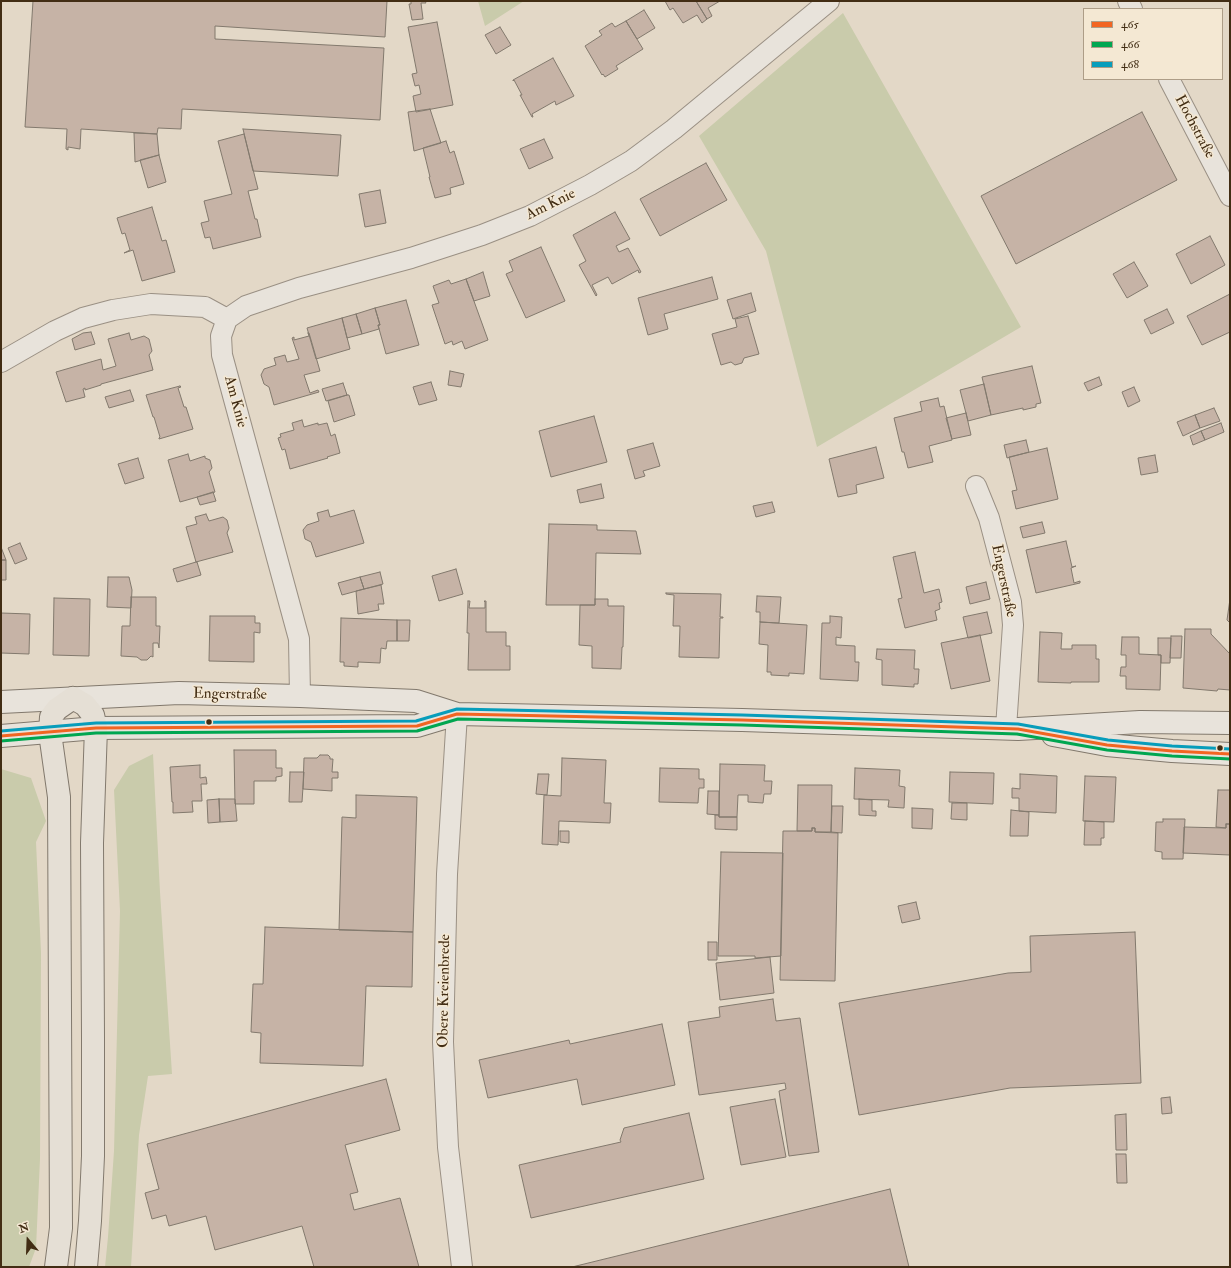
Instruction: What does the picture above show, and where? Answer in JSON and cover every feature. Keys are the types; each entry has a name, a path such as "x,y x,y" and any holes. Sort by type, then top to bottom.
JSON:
{"highway":[{"path":"56,1267 61,1228 59,804 50,733 51,718 58,709 73,698 85,705 93,715 96,728 92,843 92,1156 90,1221 86,1267"}],"main road":[{"name":"Engerstraße","path":"1,702 178,693 416,701 457,714 1012,728 1140,722 1230,723"},
{"name":"Engerstraße","path":"1,736 96,728 417,726 457,714"},
{"name":"Engerstraße","path":"1012,728 1107,745 1172,751 1230,754"}],"street":[{"name":"Am Knie","path":"300,696 299,639 222,355 221,336 227,319 246,306 299,288 411,258 482,235 530,216 590,185 631,161 674,129 829,1"},
{"name":"Hochstraße","path":"1169,80 1230,196"},
{"path":"1,362 55,331 83,318 113,310 151,304 204,307 227,319"},
{"name":"Engerstraße","path":"976,486 990,518 1010,602 1012,625 1012,728"},
{"name":"Obere Kreienbrede","path":"457,714 447,874 443,1042 448,1147 462,1267"}],"green space":[{"path":"478,1 524,1 485,26"},
{"path":"843,13 1021,327 817,447 766,251 699,136"},
{"path":"153,754 172,1074 148,1076 139,1135 131,1267 105,1267 114,1151 120,911 114,790 129,766"},
{"path":"1,769 31,778 46,821 36,842 41,953 40,1159 36,1248 29,1267 1,1267"}],"building":[{"path":"33,1 387,1 385,37 215,26 215,39 384,48 380,120 182,109 181,129 158,128 157,134 81,129 80,149 68,147 68,150 66,149 67,129 25,127"},
{"path":"411,1 425,1 426,3 421,3 423,19 412,20 409,4 411,4"},
{"path":"665,1 696,1 707,19 702,23 697,15 683,23 673,8 670,10"},
{"path":"696,1 720,1 708,8 712,16 707,19"},
{"path":"644,10 655,28 637,39 626,21"},
{"path":"626,21 643,49 616,66 618,69 605,77 603,74 602,75 585,46 602,35 599,31 612,23 615,27"},
{"path":"437,22 453,105 416,112 413,96 421,94 419,85 415,86 412,74 417,73 408,27"},
{"path":"500,27 511,45 496,54 485,35"},
{"path":"553,58 574,96 556,105 555,101 532,114 532,117 513,80"},
{"path":"430,109 441,143 414,151 408,112"},
{"path":"1142,112 1177,180 1016,264 981,196"},
{"path":"243,129 341,135 338,176 253,171"},
{"path":"134,133 157,134 159,155 135,162"},
{"path":"244,134 258,189 248,191 261,237 213,249 210,237 205,238 201,223 209,221 204,201 232,194 218,141"},
{"path":"544,139 553,158 529,169 520,149"},
{"path":"446,141 450,153 454,151 464,184 450,188 451,194 435,198 423,148"},
{"path":"159,155 166,182 148,188 140,160"},
{"path":"706,163 727,200 660,236 640,199"},
{"path":"380,190 386,223 365,227 359,194"},
{"path":"152,207 162,241 166,240 175,272 142,281 133,250 124,253 130,250 125,233 122,234 117,218"},
{"path":"615,212 630,239 616,246 619,252 628,248 641,272 639,273 638,270 612,284 608,277 592,285 597,295 596,296 579,265 586,261 573,235"},
{"path":"1210,236 1225,265 1191,284 1176,254"},
{"path":"541,247 565,301 526,318 506,274 513,271 509,261"},
{"path":"1134,262 1148,286 1127,298 1113,274"},
{"path":"483,272 490,296 474,301 466,279"},
{"path":"712,277 718,299 664,314 668,329 648,335 638,298"},
{"path":"466,279 488,340 465,349 462,341 453,345 452,341 445,344 432,305 439,303 433,286 449,280 451,284"},
{"path":"751,293 756,311 733,319 727,300"},
{"path":"1230,294 1230,332 1202,345 1187,316"},
{"path":"406,300 419,345 386,354 375,308"},
{"path":"375,308 380,325 378,325 379,329 362,334 356,314"},
{"path":"1167,309 1174,323 1151,334 1144,320"},
{"path":"356,314 362,334 347,338 342,318"},
{"path":"748,316 759,354 744,358 742,363 735,365 731,362 721,365 712,334 737,327 735,319"},
{"path":"342,318 350,349 316,359 307,328"},
{"path":"91,332 95,344 75,350 72,339 83,333"},
{"path":"129,333 131,340 144,336 149,339 152,351 149,355 153,370 101,384 85,390 85,388 83,389 85,397 66,402 56,372 101,359 103,370 116,366 108,339"},
{"path":"309,333 320,371 304,375 310,393 318,390 319,392 274,405 269,387 264,384 261,375 264,369 276,365 274,358 285,355 287,362 299,359 292,338 294,337 294,340 309,336"},
{"path":"1032,366 1041,403 1036,404 1036,407 1023,410 1023,408 991,415 982,377"},
{"path":"450,371 464,374 461,387 448,385"},
{"path":"1099,377 1102,385 1088,391 1084,383"},
{"path":"431,382 437,400 419,405 413,387"},
{"path":"343,383 347,395 326,401 322,389"},
{"path":"984,384 991,415 968,421 960,390"},
{"path":"181,387 178,388 193,429 159,439 160,437 146,395"},
{"path":"1134,387 1140,401 1128,407 1122,392"},
{"path":"130,390 134,401 109,408 105,397"},
{"path":"349,395 355,415 334,422 328,401"},
{"path":"938,398 940,407 944,406 952,440 929,446 933,462 908,468 904,452 902,452 894,418 922,411 920,402"},
{"path":"1214,408 1220,421 1200,428 1195,415"},
{"path":"966,413 971,435 952,439 946,418"},
{"path":"1195,415 1200,428 1183,436 1177,422"},
{"path":"594,416 607,462 551,477 539,431"},
{"path":"302,420 304,427 318,423 318,425 327,423 331,436 335,434 340,453 290,469 285,449 282,450 278,438 281,437 280,434 294,430 292,423"},
{"path":"1221,423 1224,432 1205,440 1201,431"},
{"path":"1201,431 1205,440 1193,445 1190,436"},
{"path":"1026,440 1029,452 1007,458 1004,445"},
{"path":"653,443 660,466 643,471 645,476 635,479 627,450"},
{"path":"876,447 884,478 856,485 857,493 838,497 829,459"},
{"path":"1047,448 1058,499 1016,509 1012,491 1017,490 1009,457"},
{"path":"188,454 190,461 205,456 205,458 210,460 212,468 209,472 215,492 180,502 168,460"},
{"path":"1155,455 1158,472 1141,475 1138,458"},
{"path":"138,458 144,478 125,484 118,464"},
{"path":"601,484 604,498 580,503 577,490"},
{"path":"213,492 216,501 200,505 197,497"},
{"path":"772,502 775,512 756,517 753,506"},
{"path":"328,510 330,517 354,510 364,543 316,557 311,542 305,539 303,530 307,525 319,521 317,513"},
{"path":"206,514 209,521 223,517 227,520 229,528 227,533 233,552 196,562 186,527 197,524 195,517"},
{"path":"1042,522 1045,533 1023,538 1020,527"},
{"path":"549,524 597,525 597,530 636,531 641,554 596,553 595,605 546,605"},
{"path":"1066,541 1072,567 1076,566 1071,568 1074,583 1080,581 1080,583 1036,593 1026,550"},
{"path":"20,543 27,559 15,564 8,548"},
{"path":"1,547 6,560 1,560"},
{"path":"915,552 924,593 939,589 942,602 939,603 940,609 935,611 937,620 905,628 898,599 902,598 893,557"},
{"path":"1,560 6,560 6,580 1,580"},
{"path":"197,562 201,575 177,582 173,569"},
{"path":"456,569 463,594 439,601 432,576"},
{"path":"380,572 383,584 364,589 360,577"},
{"path":"108,577 129,577 132,590 131,608 107,607"},
{"path":"360,577 364,589 342,595 338,583"},
{"path":"986,582 990,599 970,604 966,587"},
{"path":"381,585 384,604 378,604 379,610 358,614 356,591"},
{"path":"666,593 721,594 720,617 723,618 720,618 719,658 679,657 680,626 673,626 674,595"},
{"path":"757,596 781,597 779,623 760,622 760,612 756,612"},
{"path":"131,597 156,597 156,626 160,626 159,648 158,643 153,643 153,657 151,656 147,660 141,660 137,657 121,656 122,626 130,626"},
{"path":"54,598 90,599 89,656 53,655"},
{"path":"595,599 608,599 608,606 624,606 621,669 592,668 592,646 579,645 580,605 595,605"},
{"path":"1230,599 1230,623 1227,620"},
{"path":"468,601 470,601 469,608 485,608 484,601 486,601 486,632 506,632 506,646 510,646 510,670 468,670"},
{"path":"987,612 992,633 968,638 963,617"},
{"path":"1,613 30,614 29,654 1,653"},
{"path":"210,616 255,616 255,623 260,623 260,633 254,632 254,662 209,661"},
{"path":"830,616 842,617 841,638 836,637 836,645 855,646 855,662 859,662 858,681 820,679 822,623 830,623"},
{"path":"341,618 397,620 397,641 387,641 386,649 381,648 380,663 358,662 358,667 344,666 344,662 340,662"},
{"path":"397,620 410,620 409,641 397,641"},
{"path":"760,622 807,625 804,674 789,673 789,676 771,675 771,672 767,672 768,645 759,644"},
{"path":"1185,629 1211,629 1211,634 1230,654 1230,690 1218,689 1217,691 1183,688"},
{"path":"1040,632 1062,633 1061,649 1072,649 1072,645 1096,645 1096,659 1099,659 1099,682 1038,682"},
{"path":"980,635 990,681 951,689 941,643"},
{"path":"1171,636 1182,636 1181,658 1170,658"},
{"path":"1122,637 1139,637 1139,654 1161,655 1160,690 1126,689 1126,676 1120,676 1121,667 1126,667 1126,655 1121,655"},
{"path":"1158,638 1171,638 1170,663 1161,663 1161,655 1158,655"},
{"path":"877,649 915,650 914,669 919,669 918,684 914,684 914,687 882,685 882,660 876,659"},
{"path":"234,750 276,750 276,768 282,768 282,776 276,777 276,781 254,781 254,804 235,804"},
{"path":"320,755 328,755 330,759 333,759 332,772 338,772 338,778 332,778 332,791 303,789 304,758 317,758"},
{"path":"562,758 606,760 604,803 611,803 610,823 559,821 558,845 542,844 544,795 561,796"},
{"path":"720,764 765,765 764,781 772,781 771,794 764,794 763,803 748,802 748,795 738,795 737,817 719,817"},
{"path":"200,765 200,778 206,777 207,784 201,784 202,801 192,801 193,812 173,813 170,767"},
{"path":"660,768 699,769 699,779 704,779 704,788 699,788 698,803 659,802"},
{"path":"855,768 900,770 899,786 905,787 904,808 888,807 889,800 854,799"},
{"path":"290,772 304,772 302,802 289,802"},
{"path":"950,772 994,773 993,804 949,802"},
{"path":"538,774 549,774 547,795 536,794"},
{"path":"1020,774 1057,776 1056,813 1019,811 1019,798 1012,798 1012,788 1020,789"},
{"path":"1085,776 1116,777 1114,822 1083,821"},
{"path":"798,785 832,785 831,832 815,832 815,828 812,828 812,831 797,831"},
{"path":"1218,790 1230,790 1230,824 1226,824 1226,828 1216,827"},
{"path":"708,791 719,791 719,815 707,814"},
{"path":"356,795 417,797 413,932 339,930 342,817 356,818"},
{"path":"219,799 220,822 208,823 207,800"},
{"path":"219,799 235,799 237,821 220,822"},
{"path":"859,799 872,800 872,811 876,811 876,816 859,815"},
{"path":"952,803 967,803 967,820 951,819"},
{"path":"832,806 843,806 842,833 831,832"},
{"path":"912,808 933,809 932,829 912,828"},
{"path":"1011,810 1029,812 1028,836 1010,836"},
{"path":"715,815 719,815 719,817 737,817 737,830 715,829"},
{"path":"1163,819 1185,819 1183,859 1162,859 1162,852 1155,851 1156,822 1163,822"},
{"path":"1085,821 1104,822 1104,838 1101,838 1101,845 1084,845"},
{"path":"1226,824 1230,824 1230,855 1183,853 1184,827 1226,828"},
{"path":"812,828 815,828 815,832 838,833 835,981 780,980 783,831 812,831"},
{"path":"560,831 569,831 569,843 560,842"},
{"path":"721,852 783,853 781,956 755,958 755,956 718,956"},
{"path":"916,902 920,919 902,923 898,906"},
{"path":"265,927 413,932 412,987 366,986 363,1066 260,1063 261,1033 251,1032 253,984 263,984"},
{"path":"1135,932 1141,1083 1010,1088 859,1115 839,1003 1008,973 1031,972 1030,936"},
{"path":"708,942 717,942 717,960 708,960"},
{"path":"770,957 774,993 720,1000 716,963"},
{"path":"773,999 776,1021 800,1018 819,1152 789,1156 779,1091 786,1089 785,1083 699,1095 688,1022 720,1017 719,1007"},
{"path":"662,1024 675,1085 582,1105 577,1079 488,1098 479,1060 569,1040 570,1044"},
{"path":"386,1079 400,1130 345,1145 358,1192 350,1194 354,1210 400,1198 419,1267 314,1267 302,1226 215,1250 206,1216 169,1226 166,1215 152,1219 145,1193 159,1189 147,1144"},
{"path":"1170,1097 1172,1113 1162,1114 1161,1098"},
{"path":"775,1099 786,1157 741,1165 730,1107"},
{"path":"689,1113 704,1179 531,1218 519,1165 621,1142 620,1140 624,1128"},
{"path":"1126,1114 1127,1150 1116,1150 1115,1115"},
{"path":"1116,1154 1126,1154 1127,1183 1117,1183"},
{"path":"890,1189 909,1267 572,1267"}],"transit line":[{"name":"468","path":"1,731 96,723 416,721 457,709 742,715 1018,724 1108,740 1172,746 1230,749"},
{"name":"465","path":"1,736 96,728 417,726 457,714 742,720 1018,729 1107,745 1172,751 1230,754"},
{"name":"466","path":"1,741 96,733 417,731 458,719 742,725 1017,734 1107,750 1172,756 1230,759"}]}
